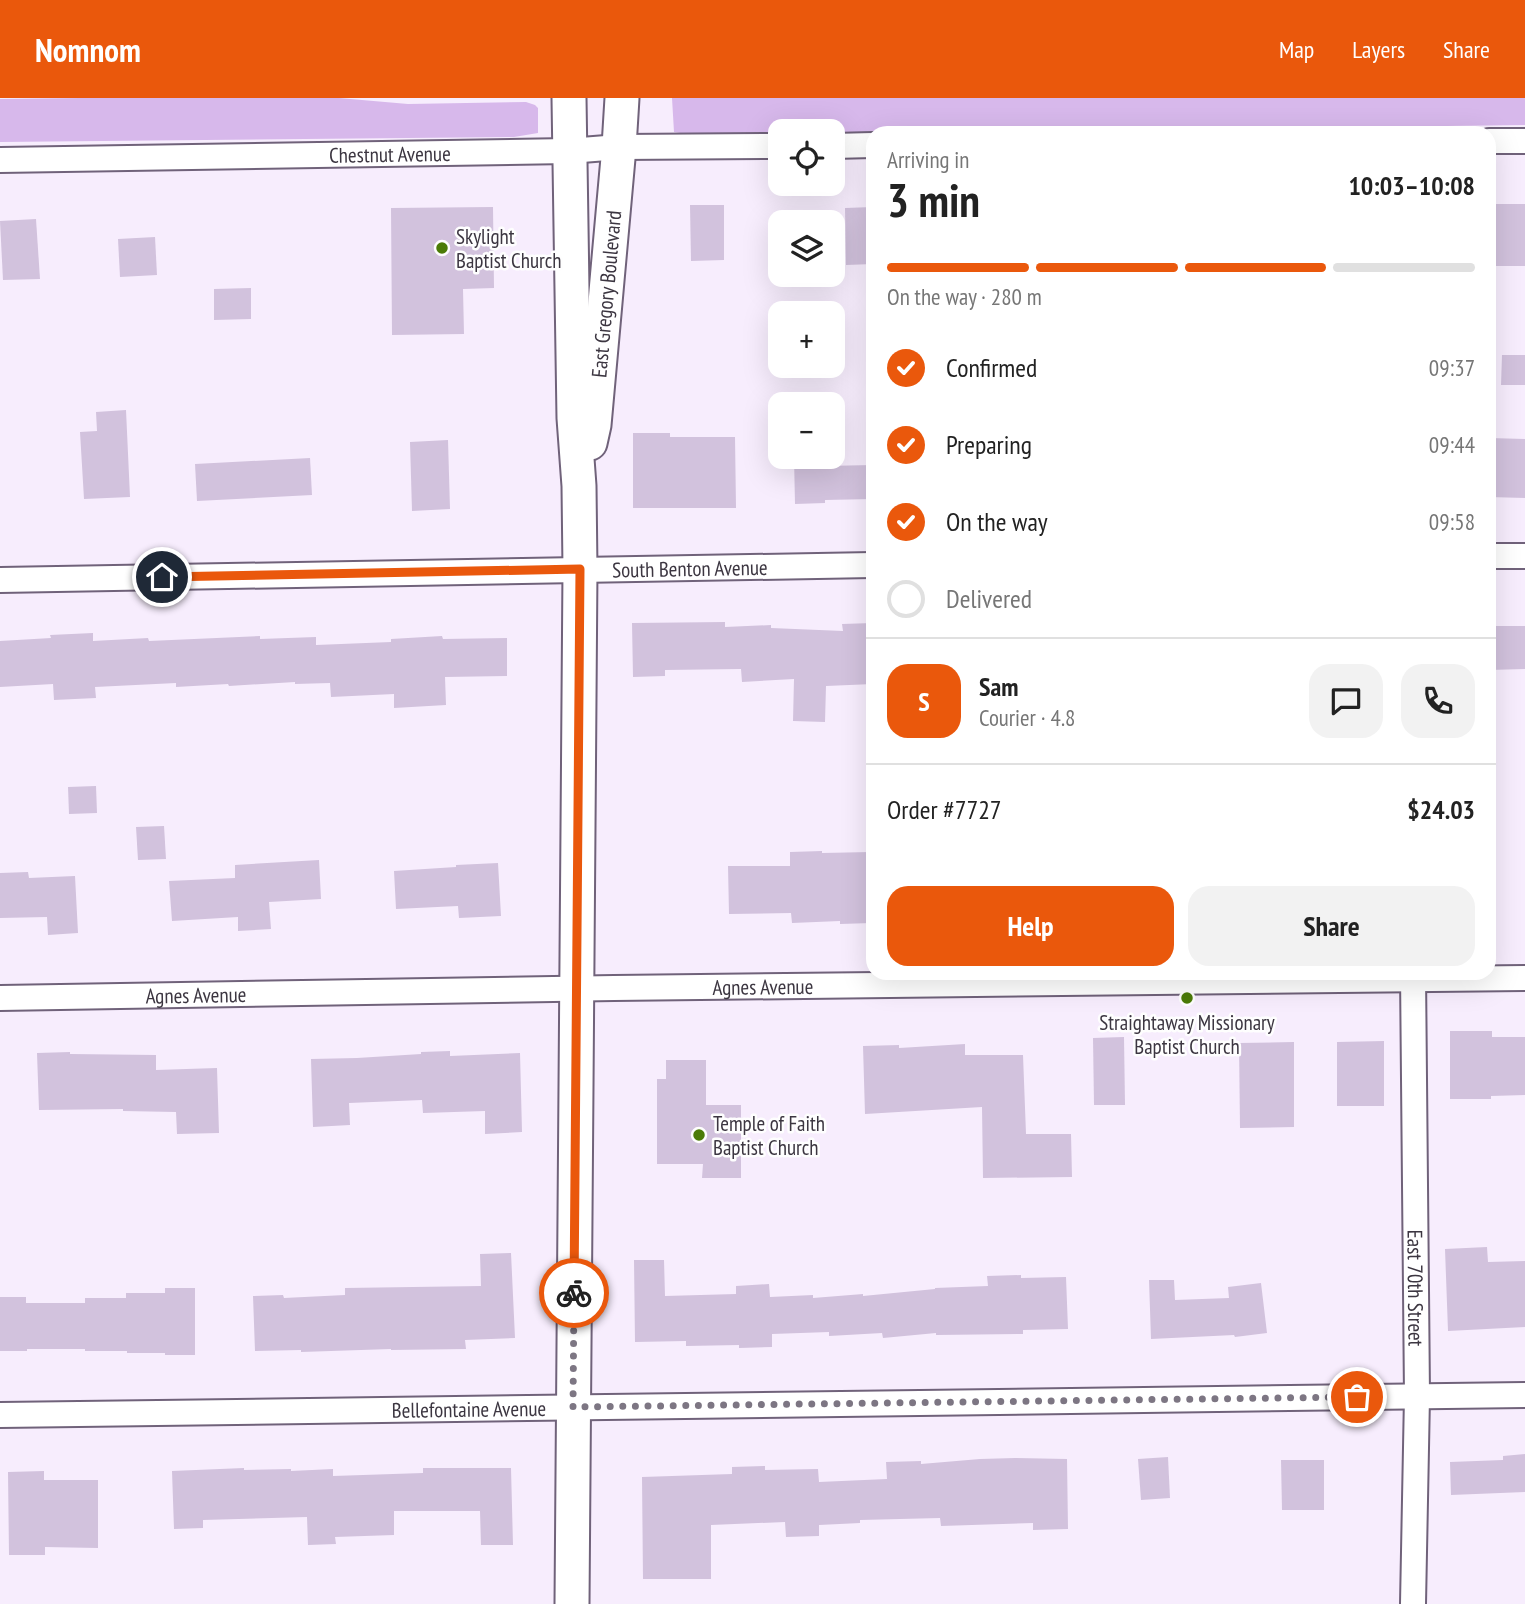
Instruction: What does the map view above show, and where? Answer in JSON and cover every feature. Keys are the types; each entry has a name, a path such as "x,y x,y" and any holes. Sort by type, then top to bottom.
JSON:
{"main road":[{"name":"East Gregory Boulevard","path":"569,98 574,418 579,486 580,569 572,1604"},
{"name":"East Gregory Boulevard","path":"579,486 594,425 622,98"}],"street":[{"path":"1496,141 1525,141"},
{"path":"845,146 866,145"},
{"name":"Chestnut Avenue","path":"0,159 768,146"},
{"path":"1496,556 1525,556"},
{"name":"South Benton Avenue","path":"0,580 866,565"},
{"name":"Agnes Avenue","path":"1496,977 1525,978"},
{"name":"Agnes Avenue","path":"0,998 1156,980"},
{"name":"East 70th Street","path":"1413,980 1417,1396 1413,1604"},
{"name":"Bellefontaine Avenue","path":"0,1415 1525,1395"}],"shaded area":[{"path":"339,98 408,104 526,102 538,108 538,133 514,137 0,142 0,99"},
{"path":"672,98 1525,98 1525,125 866,126 866,134 845,134 845,119 768,119 768,134 692,135 674,132"}],"building":[{"path":"1496,204 1525,204 1525,266 1496,266"},
{"path":"690,205 724,205 724,260 691,261"},
{"name":"Skylight Baptist Church","path":"493,207 494,288 463,289 464,334 392,335 391,208"},
{"path":"866,207 866,264 846,265 845,208"},
{"path":"36,219 40,279 3,280 0,221"},
{"path":"155,237 157,275 120,277 118,239"},
{"path":"251,288 251,319 214,320 214,289"},
{"path":"1502,355 1525,355 1525,385 1501,385"},
{"path":"126,410 130,497 84,499 80,432 97,431 96,412"},
{"path":"633,433 670,433 670,437 735,437 736,508 633,508"},
{"path":"1496,438 1525,439 1525,498 1496,497"},
{"path":"448,440 450,509 412,511 410,442"},
{"path":"310,458 312,495 197,501 195,464"},
{"path":"866,465 866,499 825,500 825,503 795,504 794,469 845,469 845,466"},
{"path":"725,622 725,627 771,625 771,628 843,631 842,624 866,623 866,684 826,686 825,722 793,721 794,679 742,682 741,669 665,670 665,676 633,677 632,623"},
{"path":"1496,626 1525,626 1525,669 1496,670"},
{"path":"93,633 93,641 316,637 316,645 391,642 391,639 442,636 443,639 507,638 507,676 445,677 446,705 394,708 394,694 331,697 330,683 176,687 176,683 95,687 96,698 54,700 53,684 0,687 0,641"},
{"path":"96,786 97,813 69,814 68,787"},
{"path":"164,826 166,859 138,860 136,827"},
{"path":"790,852 866,852 866,923 840,924 840,921 792,923 791,913 729,914 728,866 790,866"},
{"path":"319,860 321,899 269,902 271,929 238,931 238,917 172,921 169,881 235,878 235,865"},
{"path":"498,863 501,916 459,918 458,906 396,909 394,871"},
{"path":"28,872 29,878 75,876 78,933 48,935 47,917 0,918 0,873"},
{"path":"1450,1031 1492,1031 1492,1037 1525,1037 1525,1095 1491,1096 1491,1099 1450,1099"},
{"path":"1124,1037 1125,1105 1094,1105 1093,1038"},
{"path":"1384,1041 1384,1106 1337,1106 1337,1042"},
{"path":"1294,1042 1294,1127 1240,1128 1239,1043"},
{"path":"965,1044 965,1055 1023,1055 1026,1134 1071,1134 1072,1177 983,1178 982,1107 865,1114 863,1046 899,1045 899,1048"},
{"path":"450,1051 450,1056 520,1053 522,1132 485,1134 485,1111 423,1113 422,1100 349,1103 350,1125 313,1127 311,1059"},
{"path":"37,1053 156,1055 156,1070 217,1068 219,1133 177,1134 176,1112 123,1109 39,1110"},
{"name":"Temple of Faith Baptist Church","path":"666,1060 706,1060 706,1105 741,1105 741,1178 702,1178 703,1164 657,1164 657,1079 666,1079"},
{"path":"1487,1247 1488,1262 1525,1261 1525,1327 1448,1331 1445,1249"},
{"path":"511,1253 515,1338 465,1340 466,1349 255,1351 253,1296 283,1295 284,1298 345,1295 345,1288 481,1286 480,1254"},
{"path":"634,1260 664,1260 665,1296 736,1294 736,1286 769,1284 770,1297 863,1296 935,1288 988,1286 987,1276 1066,1277 1068,1329 1023,1330 1023,1334 936,1333 883,1338 882,1333 829,1336 829,1332 772,1334 772,1347 739,1348 739,1345 686,1346 686,1341 635,1342"},
{"path":"1149,1280 1174,1280 1175,1300 1229,1298 1228,1287 1261,1283 1267,1333 1235,1337 1151,1339"},
{"path":"165,1288 195,1288 195,1355 85,1349 0,1351 0,1297 26,1297 26,1303 85,1303 85,1298 126,1298 126,1293 165,1293"},
{"path":"1525,1454 1525,1492 1451,1495 1450,1462 1503,1460 1503,1456"},
{"path":"1168,1457 1170,1498 1141,1500 1138,1459"},
{"path":"1015,1458 1067,1459 1068,1529 1033,1530 1033,1523 941,1526 940,1518 860,1520 860,1523 819,1525 819,1536 786,1537 785,1522 711,1525 711,1579 643,1579 642,1477 732,1474 732,1467 765,1466 765,1470 818,1469 819,1482 887,1479 886,1462 921,1461 921,1464"},
{"path":"1281,1460 1324,1460 1324,1510 1282,1510"},
{"path":"244,1468 291,1471 333,1469 333,1476 423,1473 423,1468 511,1468 513,1545 481,1545 480,1511 394,1511 394,1535 335,1537 336,1544 308,1545 307,1517 203,1520 203,1528 174,1529 172,1471"},
{"path":"44,1471 44,1480 98,1480 98,1548 45,1547 45,1555 9,1555 8,1472"}],"way so far":[{"path":"574,1293 573,1407 1357,1397"}],"place":[{"name":"Skylight Baptist Church","path":"442,248"},
{"name":"Straightaway Missionary Baptist Church","path":"1187,998"},
{"name":"Temple of Faith Baptist Church","path":"699,1135"}],"route":[{"path":"162,577 580,569 574,1293"}]}
